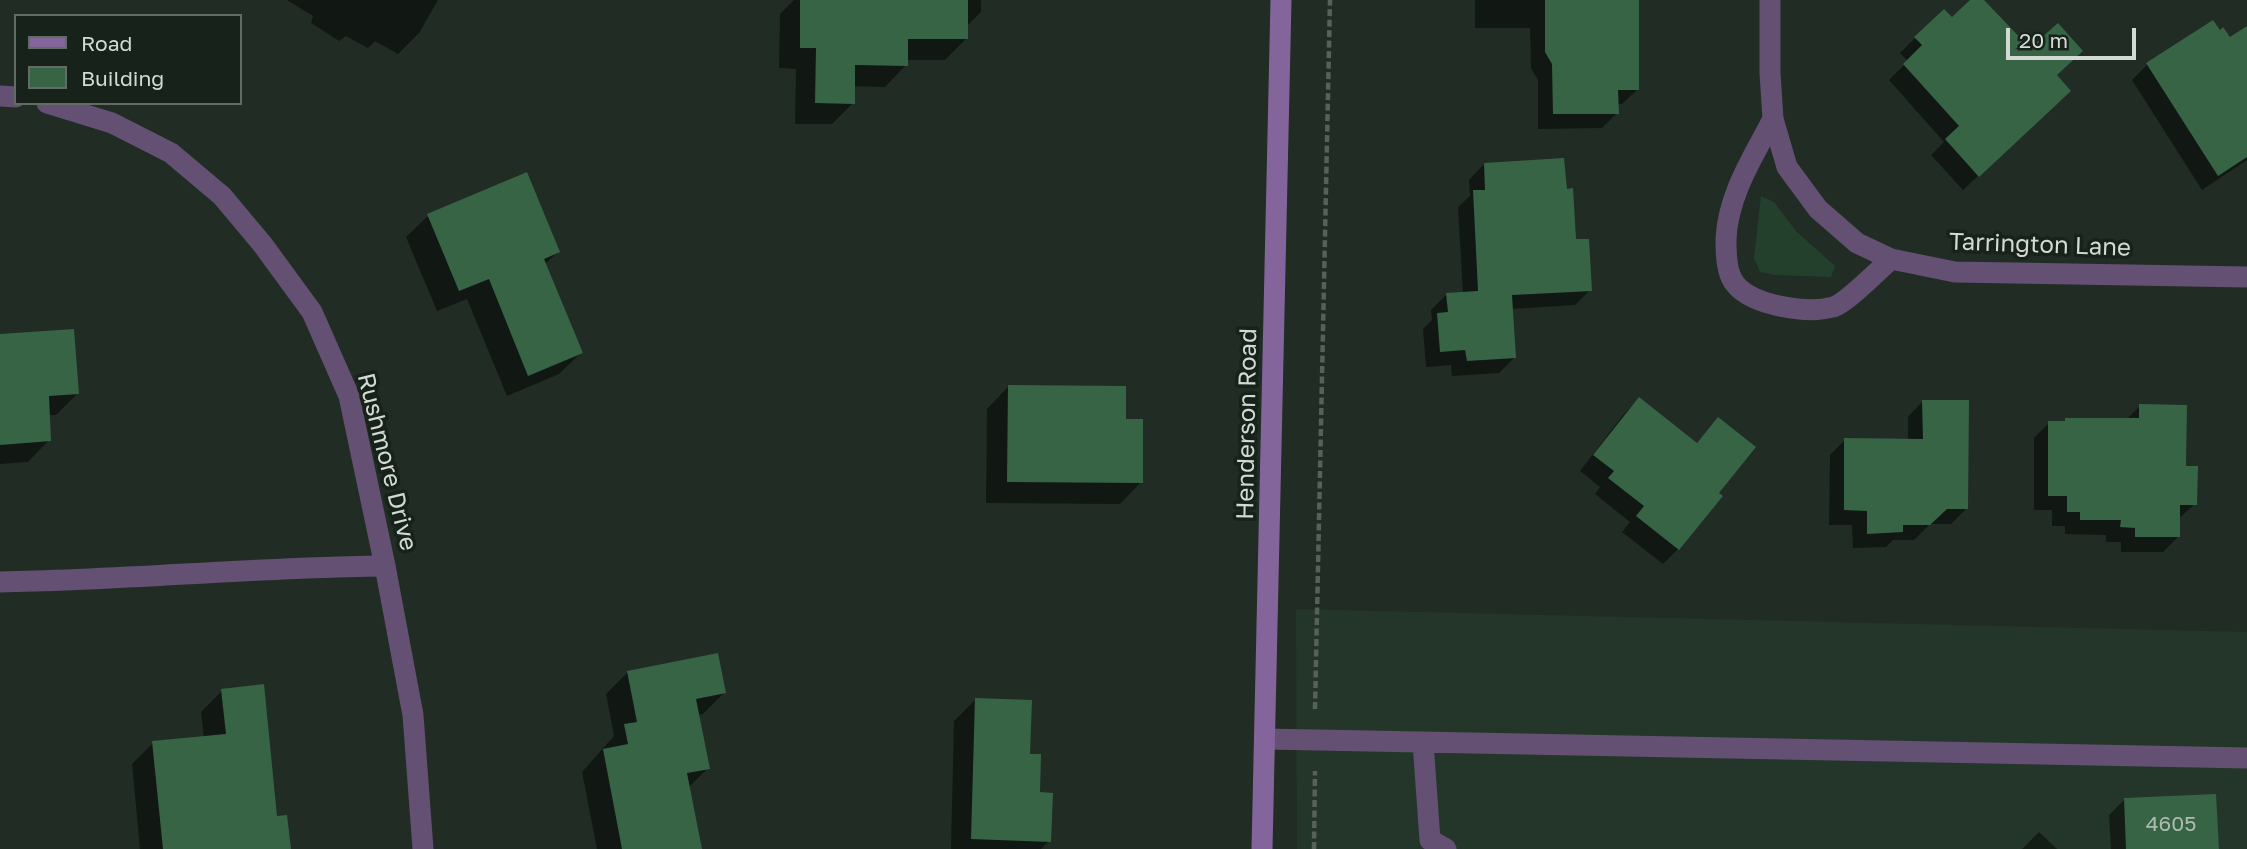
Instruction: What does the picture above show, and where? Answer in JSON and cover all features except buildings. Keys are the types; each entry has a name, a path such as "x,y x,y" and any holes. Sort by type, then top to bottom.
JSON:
{"main road":[{"name":"Henderson Road","path":"1262,849 1281,0"}],"street":[{"name":"Tarrington Lane","path":"1770,0 1773,119 1787,167 1818,209 1857,243 1891,259 1955,272 2247,277"},
{"name":"Rushmore Drive","path":"54,105 112,122 171,153 222,195 312,312 349,396 385,566 412,715 423,849"},
{"path":"1773,119 1734,196 1726,236 1727,261 1735,284 1752,298 1774,304 1806,310 1835,307 1891,259"},
{"path":"0,582 174,576 299,567 385,566"},
{"path":"1265,739 2247,758"},
{"path":"1423,742 1430,839 1446,849"}],"path":[{"path":"1314,849 1330,0"}],"shaded area":[{"path":"1761,196 1774,202 1796,231 1835,266 1831,277 1760,272 1754,258"},
{"path":"1296,609 2247,632 2247,849 1297,849"}]}
